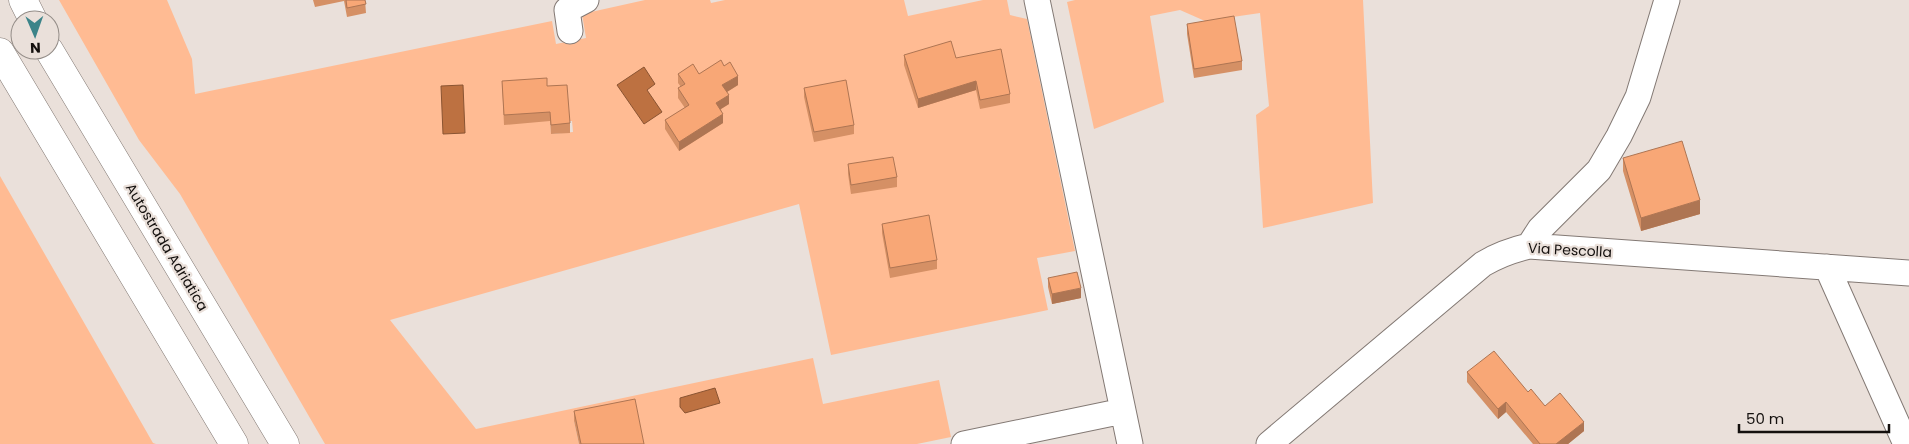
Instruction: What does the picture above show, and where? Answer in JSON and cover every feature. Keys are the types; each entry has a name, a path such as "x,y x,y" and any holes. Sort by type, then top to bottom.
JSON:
{"highway":[{"path":"0,52 234,444"},
{"name":"Autostrada Adriatica","path":"55,60 285,444"}],"street":[{"path":"570,31 567,10 586,0"},
{"path":"1037,0 1130,444"},
{"path":"1529,246 1540,229 1598,170 1619,136 1638,97 1667,0"},
{"name":"Via Pescolla","path":"1269,444 1483,264 1498,255 1529,246 1909,273"},
{"path":"1827,267 1906,444"},
{"path":"964,444 1123,411"}],"shaded area":[{"path":"59,0 167,0 192,59 195,94 552,21 556,44 586,38 582,14 645,0 710,0 711,3 725,0 904,0 908,16 983,0 1007,0 1010,15 1027,19 1075,251 1037,258 1048,310 831,355 799,204 390,320 476,429 813,358 823,404 939,380 951,437 917,444 642,444 574,421 579,444 325,444 180,194 139,140","holes":["550,121 572,121 573,132 551,134"]},
{"path":"1075,0 1363,0 1373,203 1263,228 1256,115 1269,106 1260,13 1205,21 1180,10 1150,16 1164,102 1094,129 1067,2"},
{"path":"644,67 655,84 647,90 662,112 644,124 617,85"},
{"path":"463,85 465,133 443,134 441,86"},
{"path":"0,176 153,443 156,444 0,444"},
{"path":"715,388 720,403 685,413 680,407 680,398"}],"building":[{"path":"346,0 365,0 366,4 347,8"},
{"path":"1234,16 1242,61 1194,69 1187,24"},
{"path":"951,41 956,58 1001,49 1010,94 980,100 976,81 918,99 904,55"},
{"path":"721,60 724,66 730,62 738,76 722,85 729,95 716,103 723,114 679,142 665,120 689,105 678,88 685,84 678,74 693,64 699,74"},
{"path":"547,78 547,86 567,85 570,123 551,125 550,112 504,115 502,81"},
{"path":"846,80 854,125 814,132 804,88"},
{"path":"1682,141 1700,200 1641,218 1623,158"},
{"path":"893,157 897,177 851,185 848,164"},
{"path":"929,215 937,260 890,268 882,224"},
{"path":"1077,272 1081,288 1052,294 1048,278"},
{"path":"1494,351 1528,392 1531,389 1545,406 1560,393 1584,422 1556,444 1540,444 1506,402 1498,409 1467,372"},
{"path":"635,399 644,444 581,444 574,411"}]}
